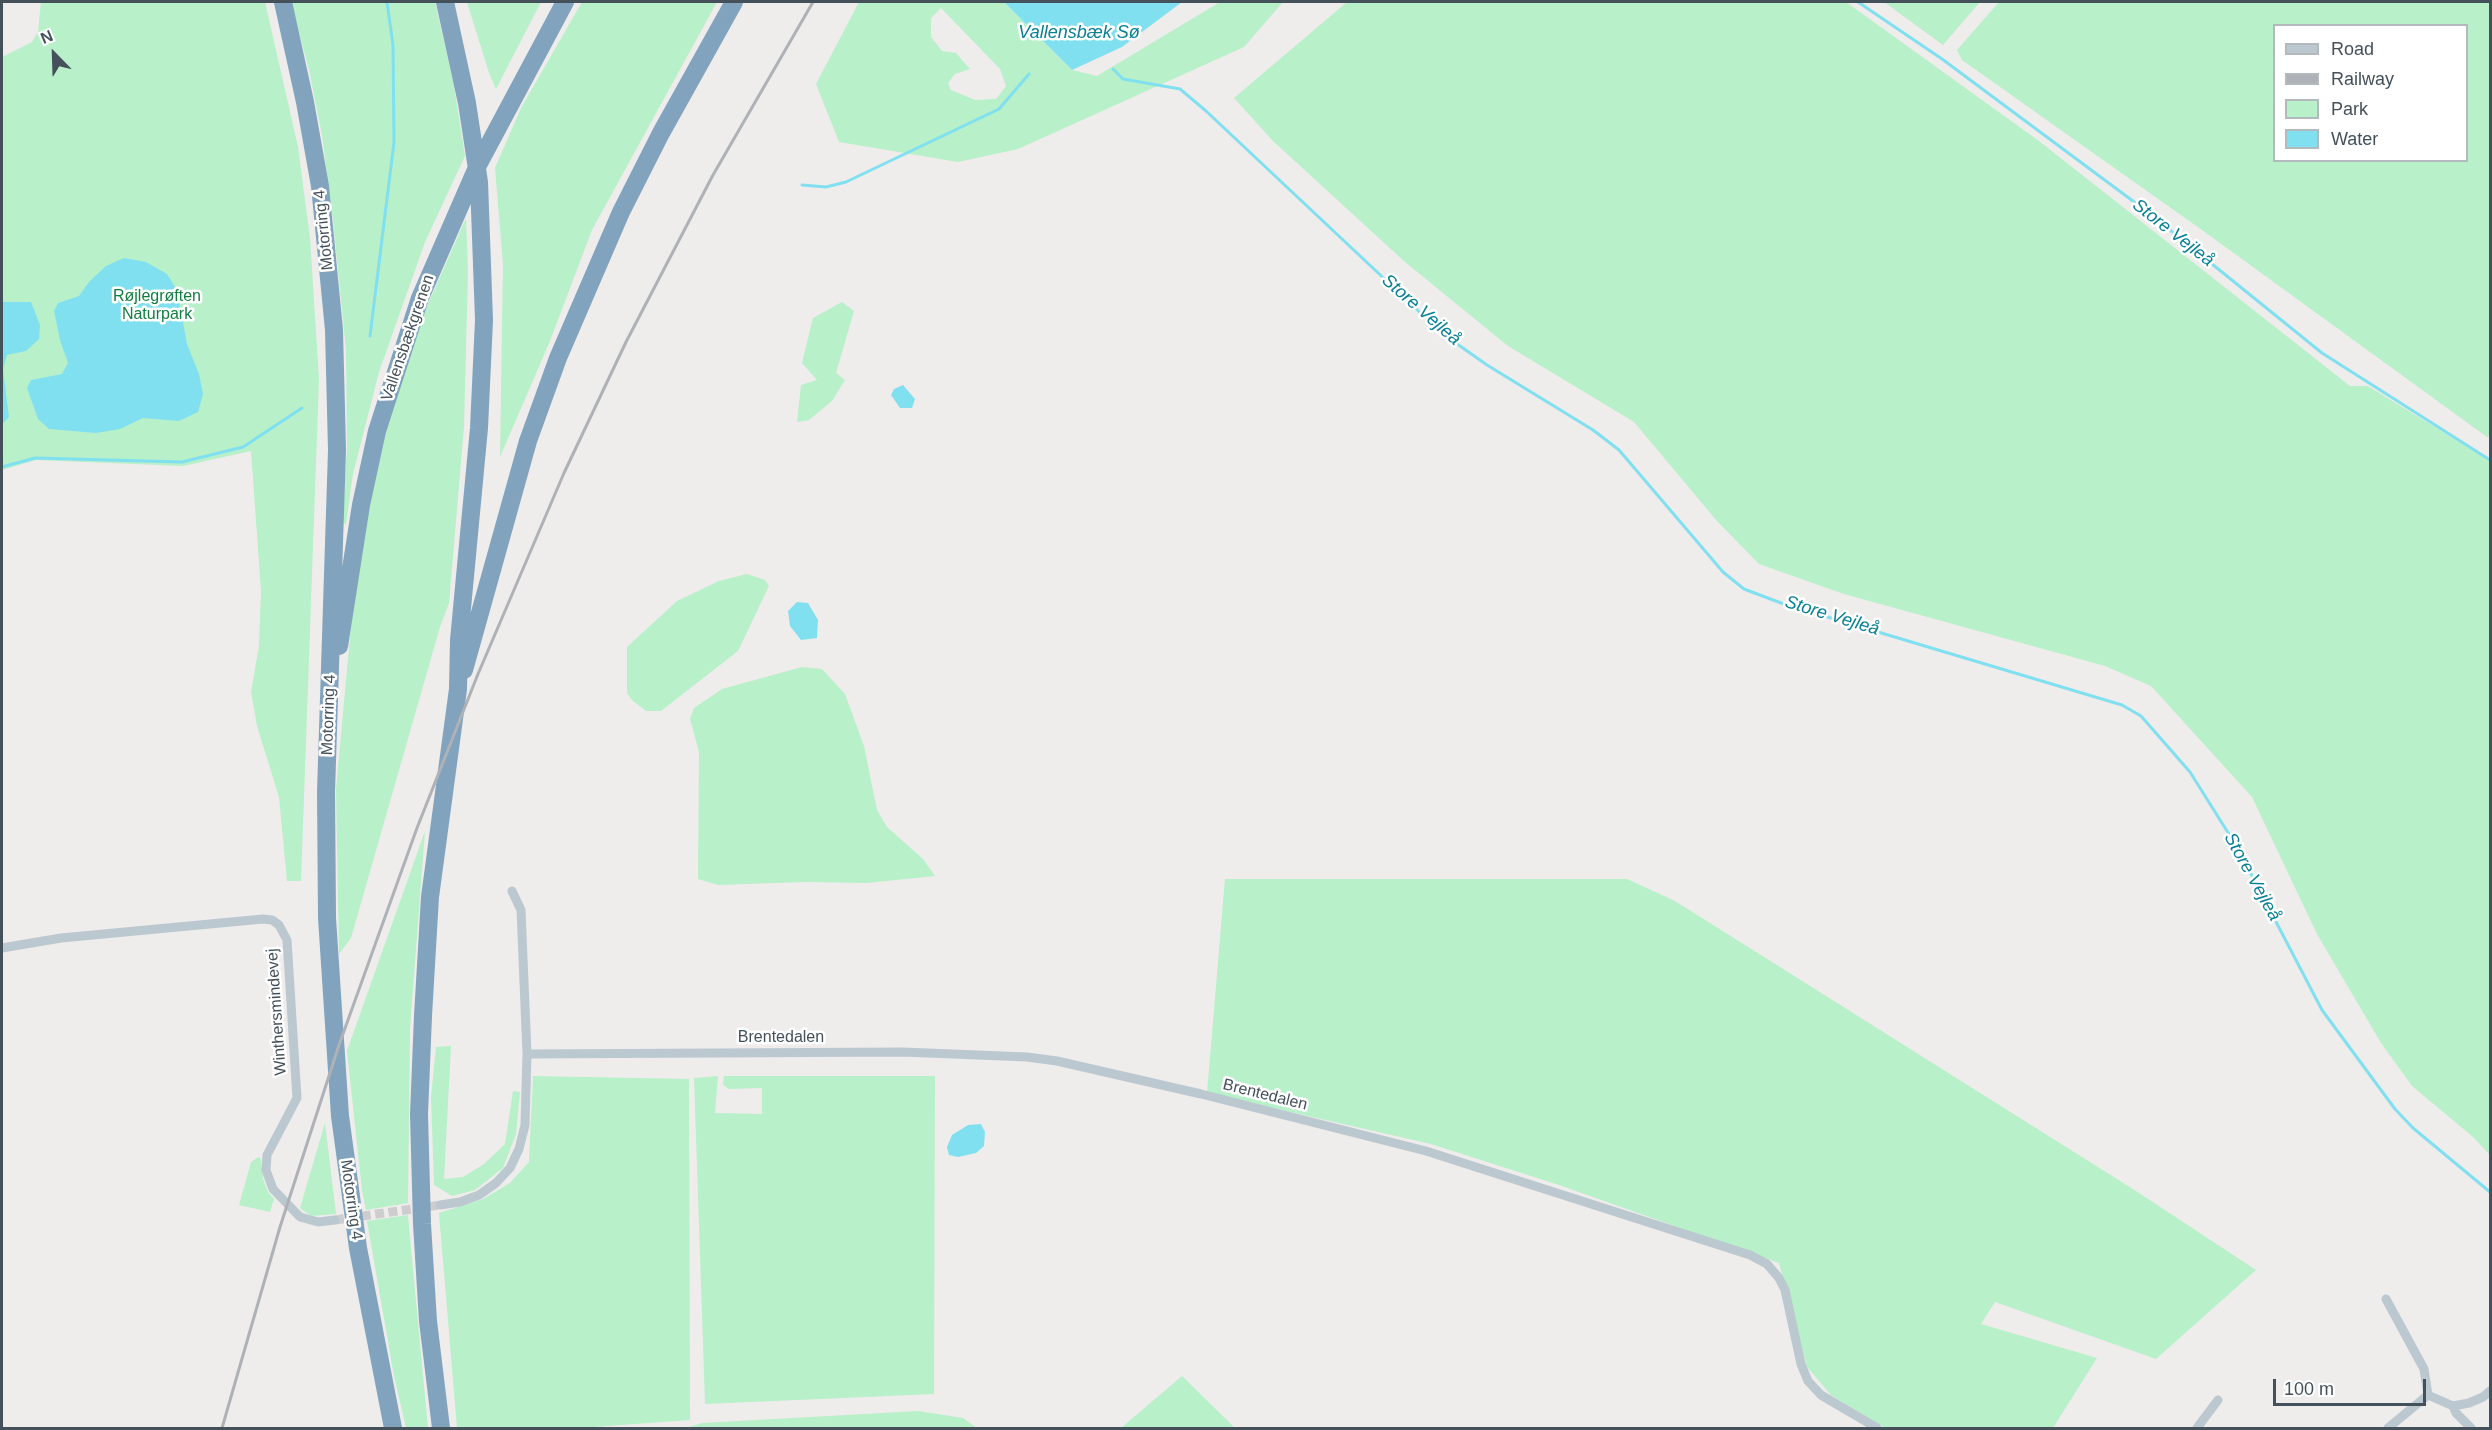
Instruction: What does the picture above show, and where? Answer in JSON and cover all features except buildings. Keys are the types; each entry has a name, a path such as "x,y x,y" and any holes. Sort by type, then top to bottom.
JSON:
{"highway":[{"name":"Motorring 4","path":"283,2 305,102 320,186 334,330 337,450 326,792 327,918 340,1116 358,1248 393,1428"},
{"path":"441,1428 427,1311 419,1114 430,897 458,689 459,640 479,428 484,320 479,182 467,103 445,2"},
{"name":"Vallensbækgrenen","path":"330,701 361,505 377,431 397,363 420,298 452,222 511,101 565,2"},
{"path":"458,689 474,639 501,533 528,441 558,358 621,212 661,133 734,2"}],"street":[{"path":"440,1204 460,1202 479,1195 496,1183 510,1168 519,1149 525,1125 527,1054 521,910 512,891"},
{"name":"Winthersmindevej","path":"2,948 61,938 263,919 272,920 279,925 287,940 297,1098 267,1155 266,1170 273,1189 300,1217 318,1222 335,1220"},
{"name":"Brentedalen","path":"527,1054 903,1052 1057,1060 1426,1151 1750,1255 1767,1264 1779,1278 1785,1290 1801,1364 1808,1381 1821,1395 1877,1428"},
{"path":"2386,1299 2424,1369 2428,1395"},
{"path":"2428,1395 2453,1406 2483,1397 2490,1391"},
{"path":"2388,1428 2428,1395"},
{"path":"2197,1428 2218,1400"},
{"path":"2453,1406 2456,1413 2471,1428"}],"green space":[{"name":"Røjlegrøften Naturpark","path":"41,2 265,2 298,147 310,238 319,379 301,881 287,881 279,797 257,726 251,692 259,646 261,591 251,451 183,466 36,460 2,470 2,57 32,42 38,32"},
{"path":"291,2 435,2 454,86 465,156 425,242 379,372 353,474 346,524 342,523 347,448 346,350 333,220 322,135 309,70"},
{"path":"467,2 541,2 496,89 489,73"},
{"path":"582,2 717,2 592,230 550,341 500,457 503,264 495,168 521,108"},
{"path":"859,2 1004,2 1072,70 1097,76 1220,2 1283,2 1244,47 1018,149 958,162 839,142 816,84","holes":["941,8 1000,69 1006,86 996,99 975,100 951,90 948,83 955,74 970,69 956,53 942,51 931,37 931,18"]},
{"path":"1347,2 1846,2 2039,141 2350,386 2368,386 2490,461 2490,1155 2473,1137 2412,1086 2381,1043 2317,934 2252,797 2151,686 2105,666 1844,594 1759,564 1717,521 1634,422 1508,346 1405,262 1273,141 1234,98"},
{"path":"1884,2 1980,2 1943,45"},
{"path":"1999,2 2490,2 2490,436 2487,437 2202,230 1962,60 1957,50"},
{"path":"466,218 468,271 464,427 449,603 440,627 351,938 339,954 336,789 358,550 402,363"},
{"path":"842,302 854,311 836,373 845,380 832,401 809,420 797,422 801,385 817,380 802,363 813,318"},
{"path":"747,574 765,580 769,586 738,651 661,711 646,711 632,700 627,693 627,647 677,601 719,581"},
{"path":"802,667 822,669 845,694 864,746 877,810 887,827 923,859 935,876 867,883 804,882 718,885 698,879 699,752 690,719 694,708 722,689"},
{"path":"425,831 410,1028 408,1203 366,1210 347,1051"},
{"path":"1225,879 1627,879 1675,901 2136,1191 2256,1270 2156,1359 1995,1302 1981,1324 2097,1358 2053,1428 1885,1428 1831,1395 1807,1367 1779,1263 1559,1185 1431,1144 1207,1093"},
{"path":"451,1046 444,1179 463,1177 484,1164 505,1144 513,1091 520,1092 516,1134 503,1168 475,1190 452,1196 434,1185 431,1097 436,1047"},
{"path":"533,1076 689,1079 690,1420 580,1428 457,1428 439,1213 483,1199 510,1183 529,1162"},
{"path":"718,1076 715,1113 762,1114 762,1088 729,1089 723,1085 724,1076 935,1076 934,1394 705,1404 694,1078"},
{"path":"325,1123 336,1214 311,1216 300,1208"},
{"path":"258,1157 261,1159 263,1179 268,1192 274,1199 270,1212 239,1205 251,1162"},
{"path":"408,1215 428,1428 406,1428 394,1376 367,1221"},
{"path":"1182,1376 1235,1428 1121,1428"},
{"path":"918,1411 963,1418 977,1428 685,1428 702,1423"}],"water":[{"name":"Vallensbæk Sø","path":"1004,2 1182,2 1122,47 1072,70"},
{"path":"124,258 146,262 167,274 177,290 187,344 199,374 203,394 198,412 179,421 143,418 120,429 96,433 49,429 38,419 27,388 31,380 62,374 68,363 54,311 58,303 79,296 89,282 106,266"},
{"path":"31,302 40,325 39,339 26,351 7,355 3,369 9,417 2,424 2,303"},
{"path":"903,385 915,399 912,408 900,408 891,395 894,389"},
{"path":"797,602 808,603 818,620 817,638 801,640 790,626 788,611"},
{"path":"981,1124 985,1132 984,1146 976,1153 958,1157 949,1155 947,1147 952,1135 968,1125"}],"waterway":[{"path":"370,336 394,142 393,45 387,2"},
{"name":"Store Vejleå","path":"1858,2 1942,59 2149,213 2322,353 2490,460"},
{"name":"Store Vejleå","path":"1113,69 1123,79 1180,89 1443,334 1487,365 1593,430 1619,450 1723,572 1744,589 1781,603 2122,705 2141,716 2190,772 2237,847 2322,1010 2395,1109 2413,1128 2490,1192"},
{"path":"802,185 826,187 846,182 999,109 1029,74"},
{"path":"2,467 35,458 182,462 243,447 302,408"}],"tunnel":[{"path":"335,1220 440,1205"}],"railway":[{"path":"222,1428 280,1227 339,1045 417,828 478,674 564,473 626,342 713,175 813,2"}]}
